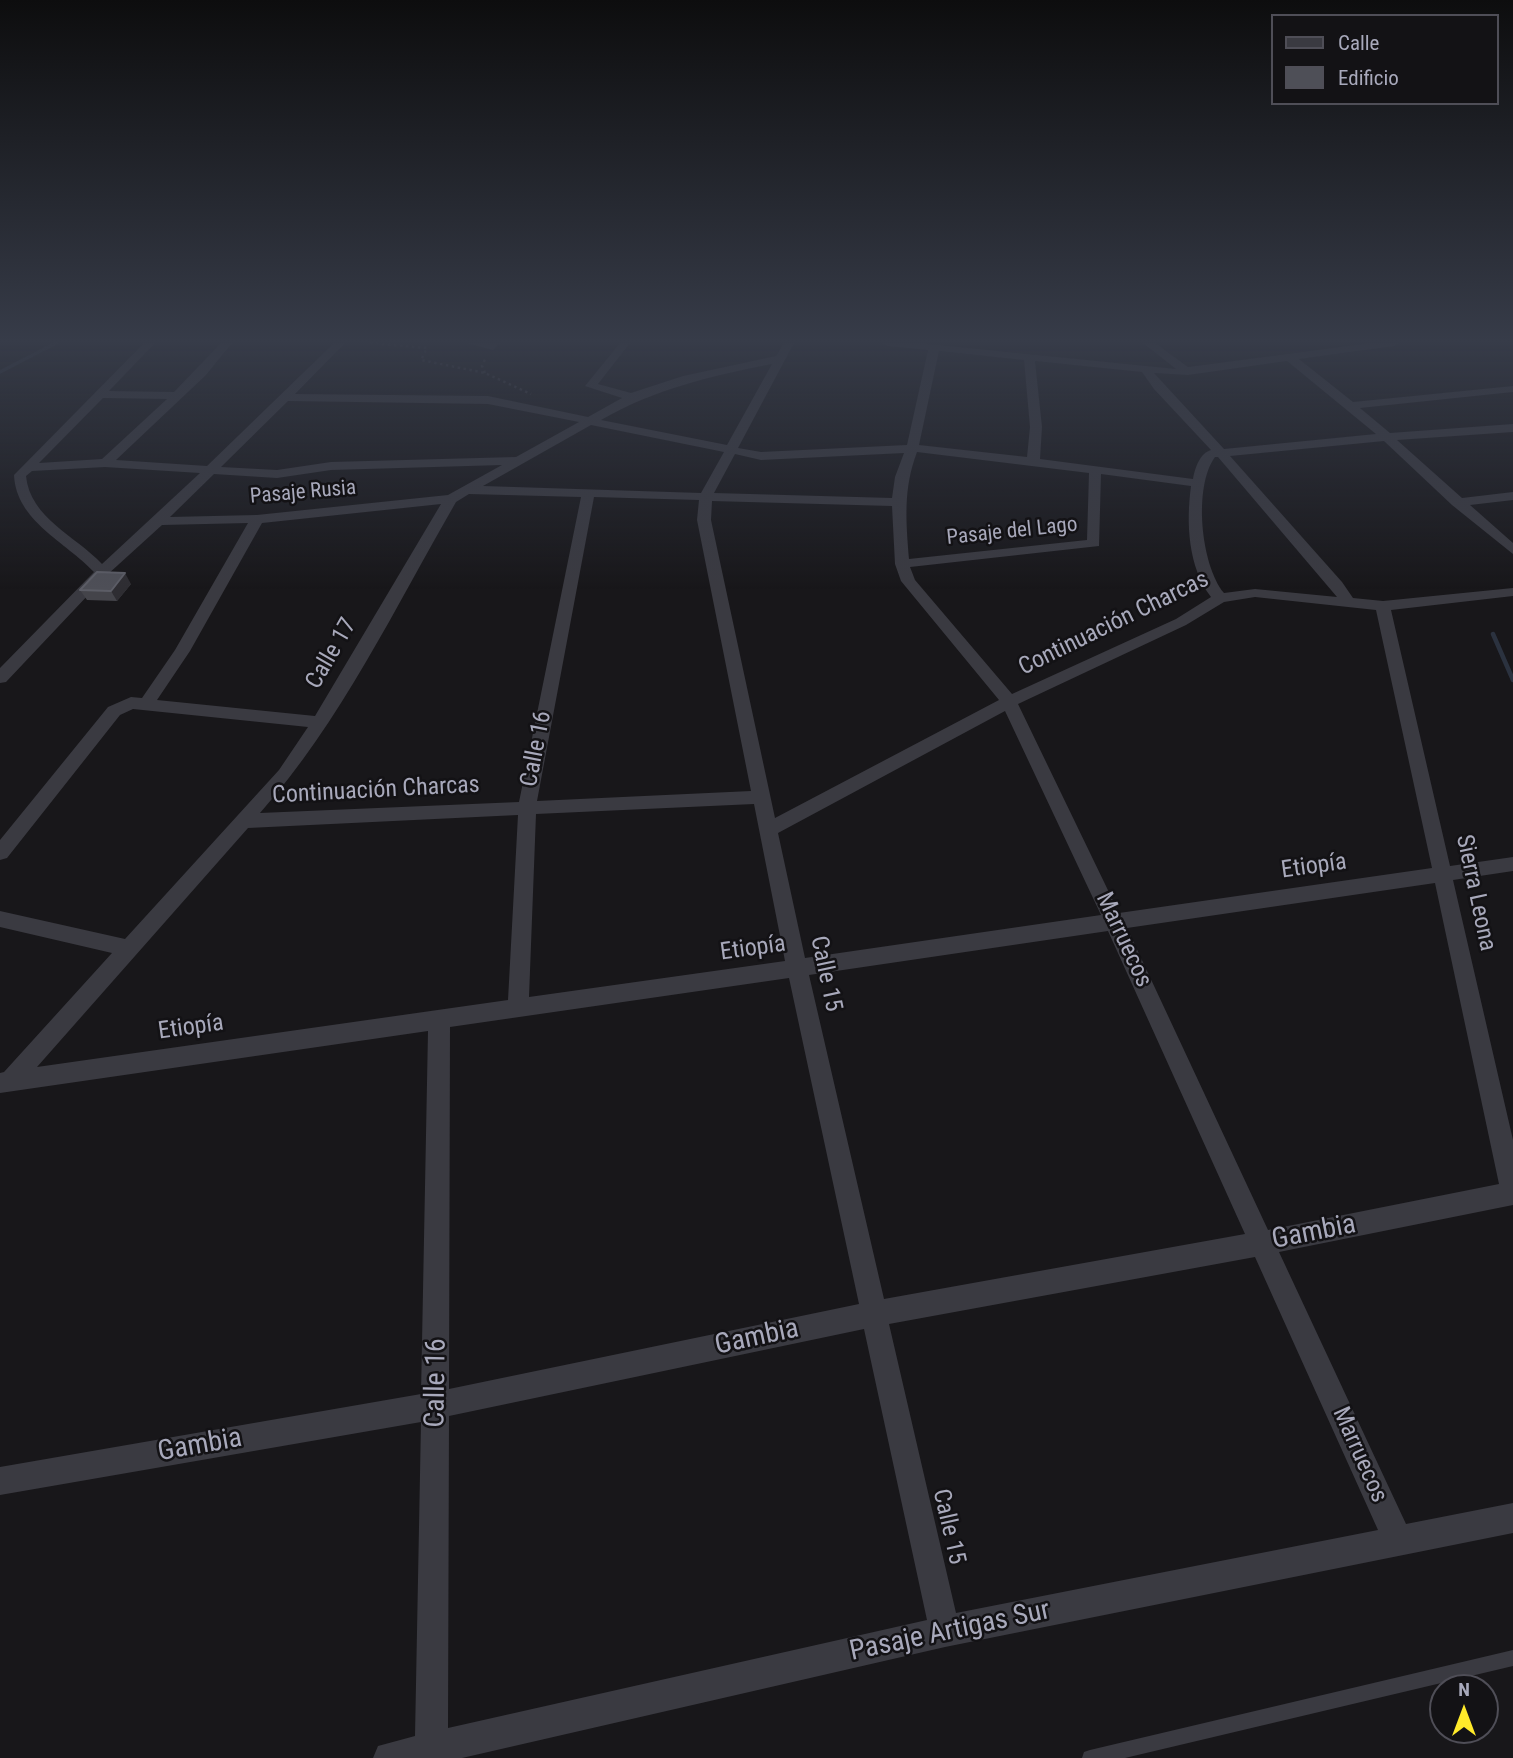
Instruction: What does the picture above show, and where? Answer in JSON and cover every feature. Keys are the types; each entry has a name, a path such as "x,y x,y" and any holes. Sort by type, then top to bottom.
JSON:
{"street":[{"path":"69,425 20,475 19,486 26,503 89,556 102,572"},
{"path":"105,463 146,425"},
{"path":"0,678 102,572 158,522 257,425"},
{"name":"Calle 17","path":"3,1086 131,949 285,774 320,722 451,499 582,425"},
{"path":"602,425 728,452 793,457 930,448 1196,483"},
{"name":"Calle 15","path":"743,425 706,496 704,520 797,970 945,1631"},
{"name":"Marruecos","path":"917,425 912,449 901,477 898,502 902,564 908,581 1009,702 1114,922 1398,1540"},
{"path":"1033,461 1035,425"},
{"path":"1194,425 1348,603"},
{"path":"1372,425 1513,550"},
{"path":"1220,598 1202,571 1196,483 1207,458 1219,451 1513,428"},
{"path":"27,467 105,463 277,474 331,466 516,461"},
{"name":"Pasaje del Lago","path":"902,564 1094,543 1095,470"},
{"path":"467,489 898,502"},
{"name":"Calle 16","path":"518,1008 530,782 588,494"},
{"path":"1457,502 1513,496"},
{"name":"Pasaje Rusia","path":"158,522 257,519 451,499"},
{"path":"146,704 182,651 257,519"},
{"name":"Continuación Charcas","path":"767,830 1009,702 1181,622 1220,598 1255,593 1383,606 1513,592"},
{"name":"Sierra Leona","path":"1383,606 1513,1193"},
{"path":"0,853 114,711 131,703 320,722"},
{"name":"Continuación Charcas","path":"246,821 761,797"},
{"name":"Etiopía","path":"3,1086 439,1018 797,970 1513,864"},
{"path":"0,919 131,949"},
{"name":"Calle 16","path":"431,1748 437,1405 439,1018"},
{"name":"Gambia","path":"0,1481 437,1405 872,1314 1263,1243 1513,1193"},
{"name":"Pasaje Artigas Sur","path":"390,1758 945,1631 1513,1518"}],"lane":[{"path":"1090,1758 1513,1658"}],"building":[{"path":"97,572 125,573 111,591 80,590"}],"waterway":[{"path":"1493,634 1513,680"}]}
